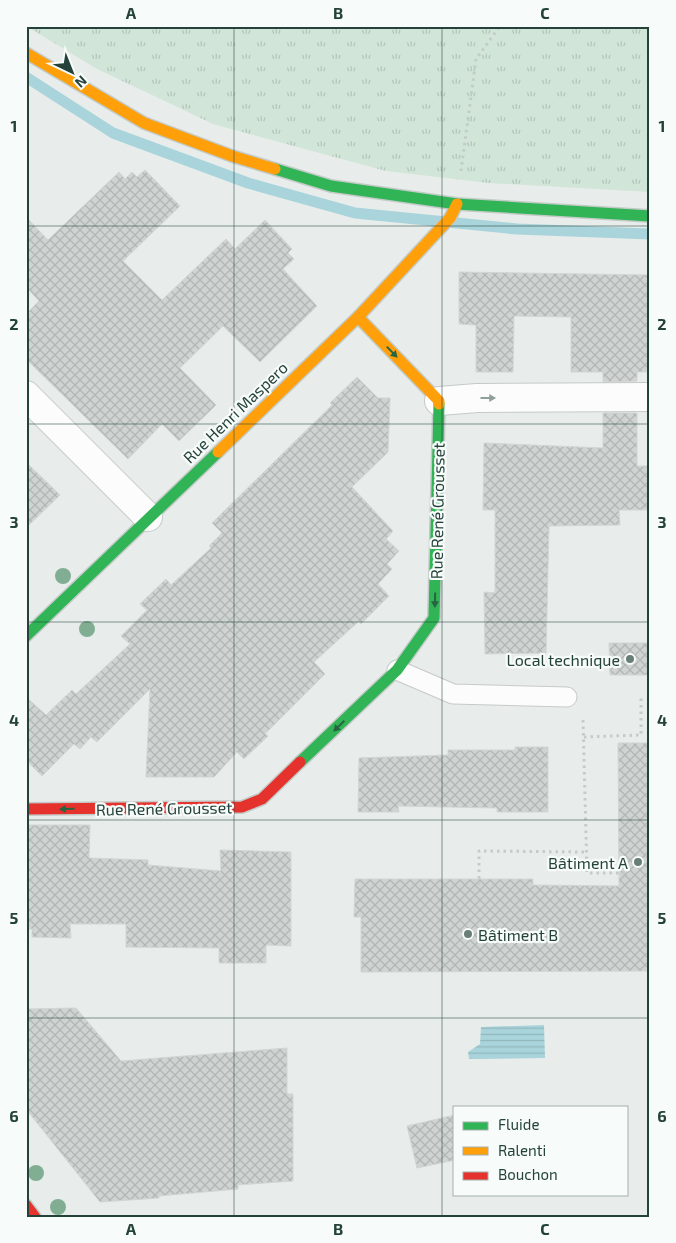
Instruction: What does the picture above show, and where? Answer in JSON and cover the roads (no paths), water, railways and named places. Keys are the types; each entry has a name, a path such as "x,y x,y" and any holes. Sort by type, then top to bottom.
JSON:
{"street":[{"path":"26,53 144,123 232,156 331,186 456,204 650,216"},
{"name":"Rue Henri Maspero","path":"26,636 358,317 450,218 456,204"},
{"path":"358,317 439,401 477,398 650,397"},
{"path":"26,395 148,517"},
{"name":"Rue René Grousset","path":"26,809 242,807 262,799 397,670 434,618 439,401"},
{"path":"26,1205 35,1217"}],"lane":[{"path":"397,670 453,694 567,697"}],"water":[{"path":"544,1025 545,1058 469,1059 468,1052 480,1044 481,1027"}],"waterway":[{"path":"26,77 113,133 248,183 355,213 517,229 650,234"}],"place":[{"name":"Local technique","path":"630,659"},
{"name":"Bâtiment A","path":"638,862"},
{"name":"Bâtiment B","path":"468,934"}]}
